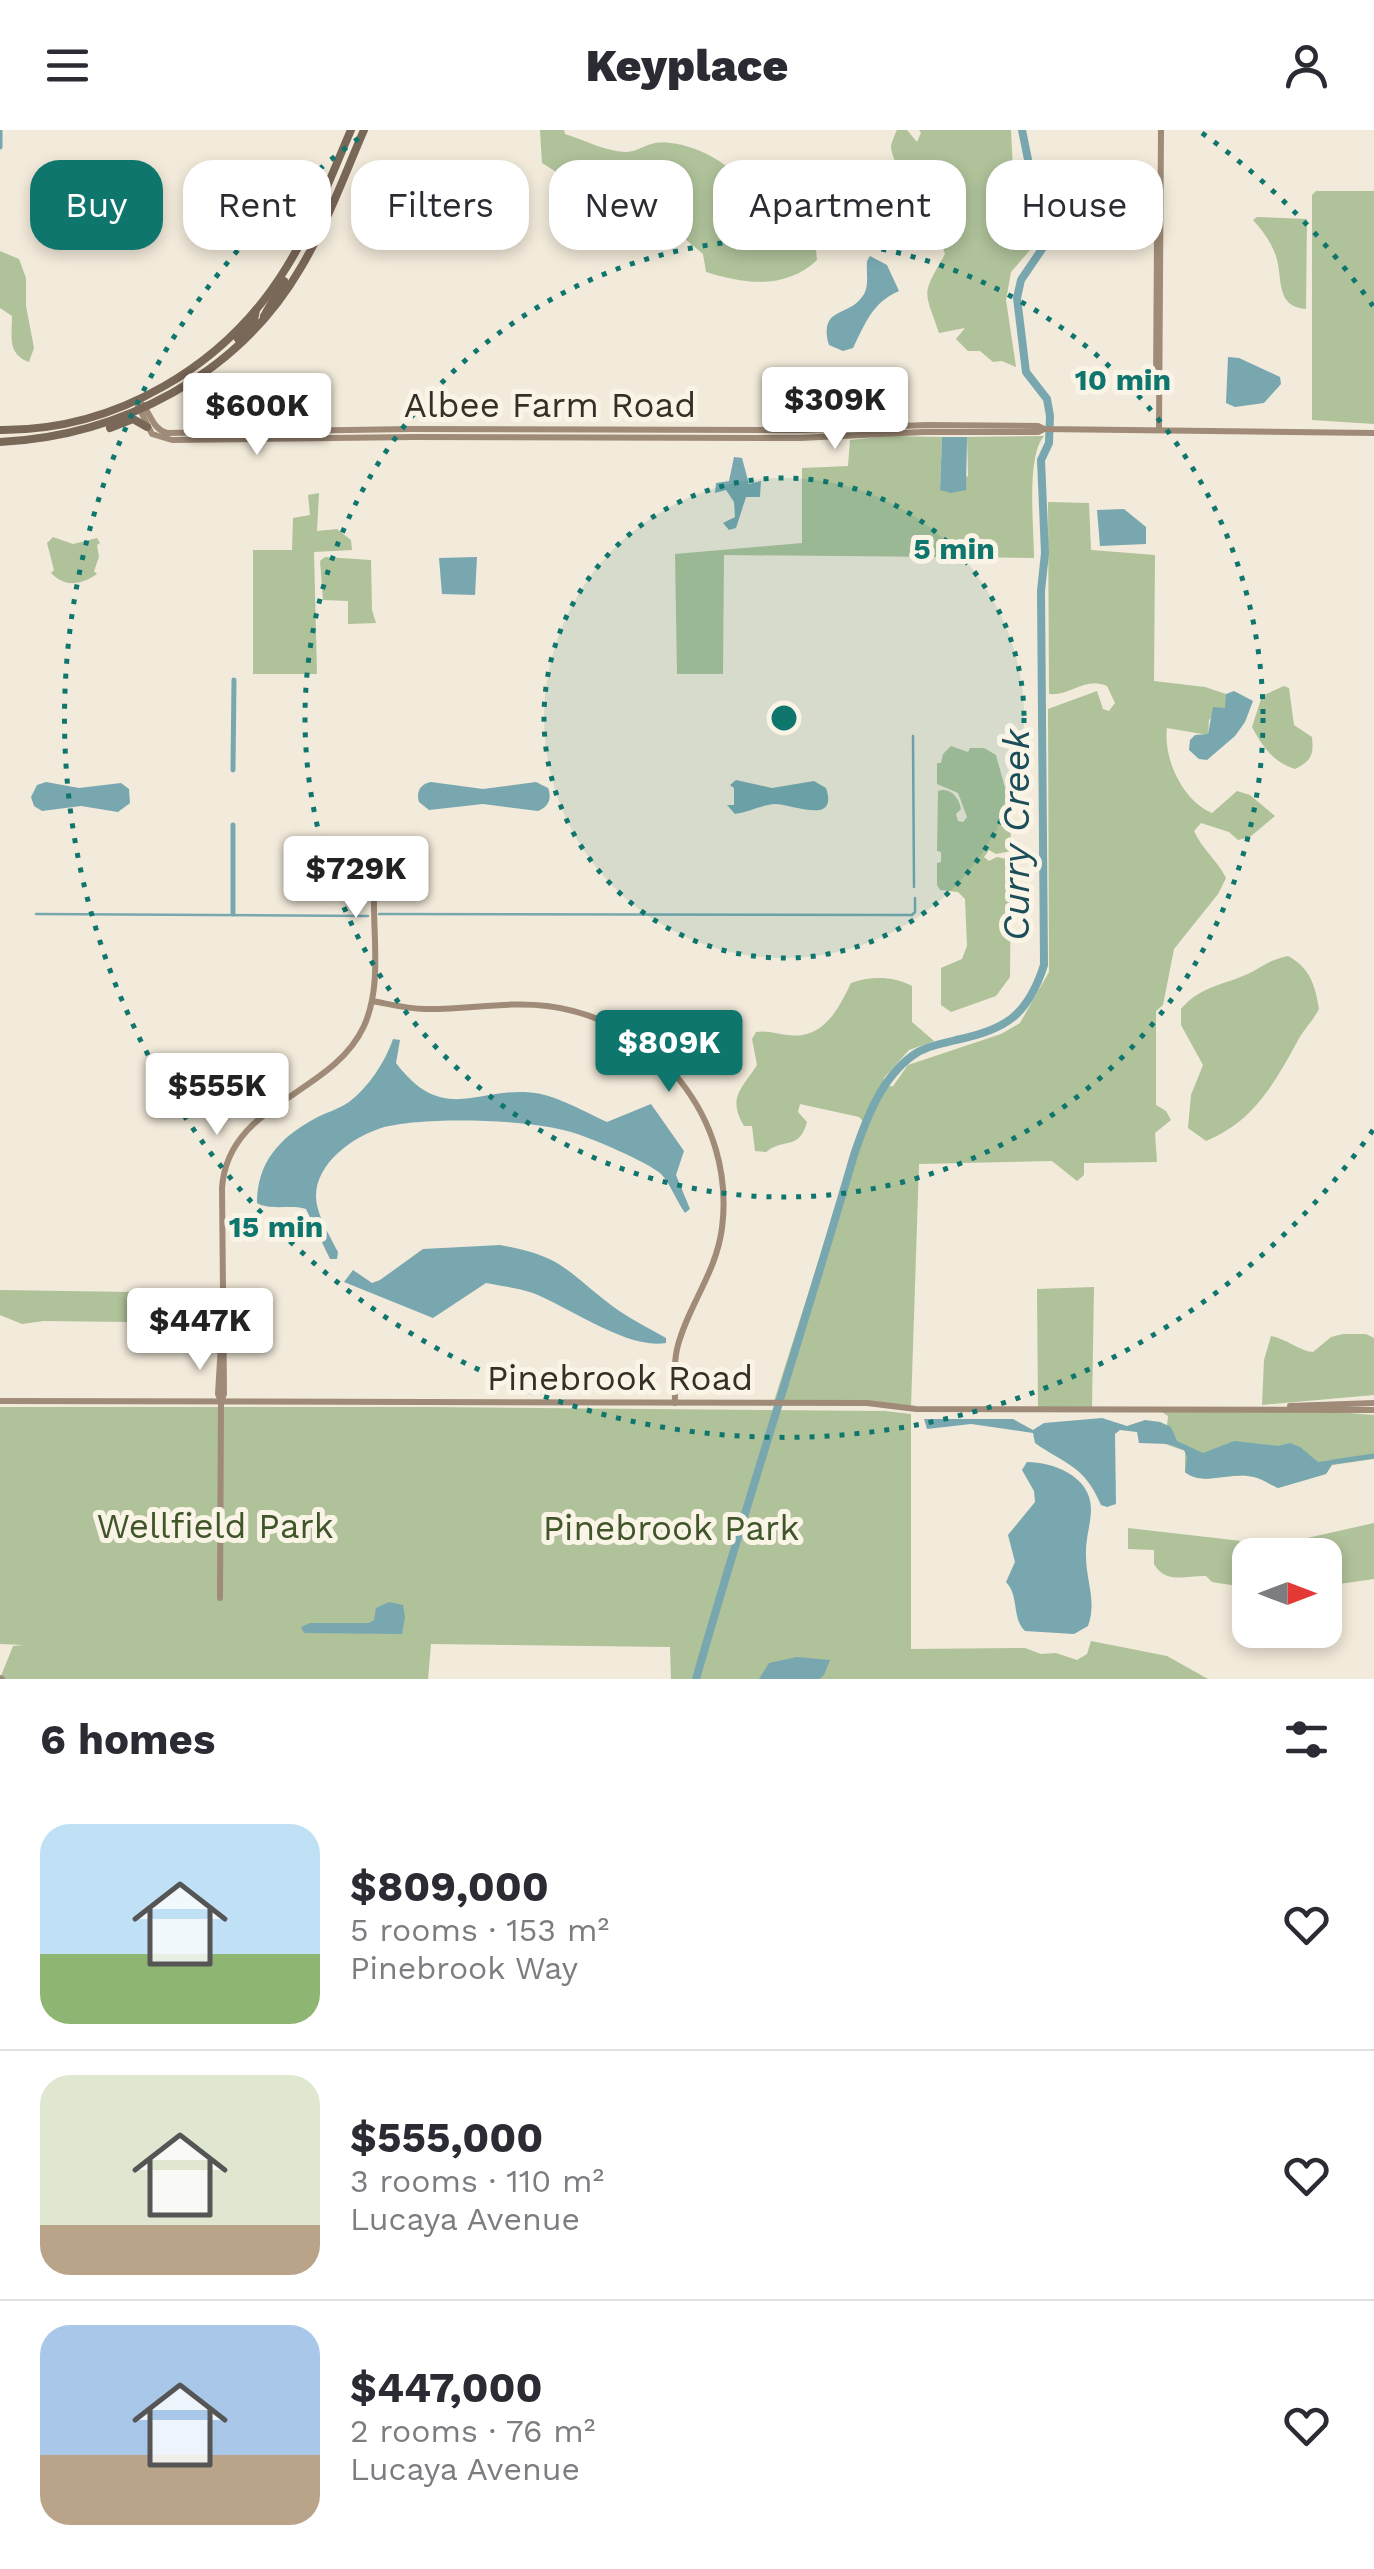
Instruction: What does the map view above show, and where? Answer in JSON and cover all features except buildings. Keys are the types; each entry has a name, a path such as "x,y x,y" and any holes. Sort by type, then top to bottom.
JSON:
{"main road":[{"path":"354,130 355,150"},
{"path":"331,178 354,130"},
{"path":"331,205 364,130"},
{"path":"264,318 297,250"},
{"path":"0,436 28,440 66,434 141,406 214,366 264,318 310,250"},
{"path":"0,436 141,406 233,334 256,310 295,254"},
{"path":"231,352 254,320 256,310"},
{"path":"214,366 233,334"},
{"path":"66,434 84,436 133,419 147,427"},
{"path":"28,440 62,430 70,422"}],"street":[{"path":"1159,426 1156,265 1160,130"},
{"path":"141,406 147,427"},
{"name":"Albee Farm Road","path":"141,406 161,431 218,436"},
{"name":"Albee Farm Road","path":"147,427 163,440 218,436 999,425 1044,429"},
{"name":"Albee Farm Road","path":"498,433 780,438 1159,426 1374,432"},
{"path":"780,438 851,433 853,428"},
{"path":"220,1598 222,1402 218,1364 222,1338 222,1188 229,1155 252,1124 344,1056 363,1028 372,1001 374,896"},
{"path":"372,1001 418,1009 522,1005 578,1012 615,1026 642,1043 684,1085 703,1114 713,1139 724,1207 714,1264 676,1352 674,1403"},
{"name":"Pinebrook Road","path":"0,1401 867,1403 916,1409 1239,1410 1374,1406"}],"green space":[{"path":"540,130 564,130 565,134 617,151 629,152 663,143 707,154 717,160 713,160 713,250 816,250 817,260 792,276 764,282 706,272 703,254 693,246 693,160 549,160 549,167 542,163"},
{"path":"897,130 907,130 917,142 919,130 1011,130 1012,160 986,160 986,250 1030,250 1011,272 1006,300 1016,367 993,362 980,351 968,351 956,339 965,328 939,333 930,308 927,293 944,250 966,250 966,160 895,160 891,145"},
{"path":"1316,191 1374,191 1374,424 1312,420 1312,195"},
{"path":"1307,219 1306,309 1289,303 1285,297 1276,256 1253,220"},
{"path":"0,251 19,259 26,278 26,306 34,348 29,362 14,349 12,316 0,308"},
{"path":"1044,436 1038,446 1033,476 1034,558 724,555 723,674 677,674 675,554 802,543 802,468 848,466 850,440 942,437 940,490 968,476 967,437"},
{"path":"319,493 317,531 337,529 351,540 352,550 314,552 317,674 253,674 253,550 292,550 293,518 310,515 308,495"},
{"path":"1048,502 1089,503 1091,550 1155,555 1154,681 1205,687 1226,694 1228,706 1209,720 1208,735 1167,728 1168,753 1184,789 1212,813 1237,791 1250,795 1275,816 1250,837 1238,840 1229,832 1201,823 1194,831 1226,878 1174,949 1163,1005 1156,1011 1156,1105 1171,1120 1155,1133 1157,1162 1084,1163 1084,1175 1077,1181 1052,1161 919,1164 911,1407 774,1401 863,1121 800,1104 798,1112 807,1122 800,1137 766,1152 755,1151 752,1126 744,1126 737,1100 757,1065 752,1039 756,1032 811,1033 835,1013 851,983 882,978 905,983 912,986 912,1022 934,1041 909,1050 884,1078 885,1087 893,1086 908,1065 1001,1034 1020,1023 1049,972 1048,709 1097,691 1103,709 1109,711 1115,703 1107,686 1092,683 1049,694"},
{"path":"53,537 73,544 97,538 97,574 74,583 51,573 54,570 47,543"},
{"path":"325,557 371,560 376,623 348,624 348,601 323,600 320,561"},
{"path":"1284,686 1289,688 1294,725 1312,737 1310,757 1295,769 1269,753 1252,727 1262,696"},
{"path":"951,746 968,752 970,748 984,748 996,755 1010,806 1011,851 996,854 989,850 984,857 989,861 997,857 1011,860 1010,977 996,996 951,1012 941,1005 941,968 962,959 967,946 965,899 958,892 940,890 937,885 937,863 941,862 941,852 937,851 938,791 946,790 956,797 961,809 956,814 958,821 967,817 958,793 937,784 937,763 941,763"},
{"path":"1288,956 1310,978 1319,1009 1260,1100 1237,1123 1206,1141 1188,1128 1191,1095 1203,1065 1181,1025 1181,1009 1205,990"},
{"path":"1094,1287 1092,1407 1038,1407 1037,1289"},
{"path":"0,1290 131,1292 130,1322 22,1324 0,1315"},
{"path":"1343,1334 1374,1338 1374,1395 1262,1405 1264,1360 1271,1336 1313,1352 1331,1337"},
{"path":"0,1407 431,1407 911,1414 911,1649 1025,1648 1077,1660 1087,1654 1091,1641 1167,1656 1208,1679 671,1679 670,1647 431,1644 428,1679 5,1679 1,1676 13,1646 24,1645 0,1644"},
{"path":"1162,1412 1374,1415 1374,1459 1332,1465 1326,1474 1278,1488 1248,1476 1199,1478 1185,1472 1185,1451 1165,1444 1168,1416"},
{"path":"1374,1523 1374,1579 1342,1584 1342,1538 1307,1538"},
{"path":"1128,1528 1232,1540 1232,1585 1212,1582 1206,1576 1165,1575 1154,1564 1154,1550 1128,1549"}],"water":[{"path":"870,256 887,265 899,291 876,307 853,348 843,351 829,345 828,323 865,292"},
{"path":"1228,357 1239,358 1280,377 1281,384 1264,403 1235,407 1226,403"},
{"path":"942,437 967,437 966,490 940,490"},
{"path":"734,457 742,458 749,484 761,481 760,497 746,497 736,528 729,530 723,523 735,517 734,502 726,490 715,493 716,483 729,481"},
{"path":"1124,509 1146,527 1146,544 1100,546 1097,510"},
{"path":"477,557 475,595 442,594 439,558"},
{"path":"1234,691 1253,701 1245,722 1207,760 1199,759 1189,750 1190,740 1195,735 1208,734 1213,707 1225,708 1226,694"},
{"path":"736,780 772,788 814,781 826,788 828,800 820,810 775,804 735,814 727,805 734,805 734,788 730,785"},
{"path":"46,782 79,788 121,783 129,789 130,803 118,812 81,806 42,811 34,806 31,797 37,785"},
{"path":"431,782 483,789 536,782 548,788 549,799 538,811 483,804 429,810 419,802 418,795"},
{"path":"393,1039 400,1040 396,1063 414,1083 448,1099 500,1093 541,1094 607,1122 651,1104 684,1151 676,1175 690,1209 685,1213 654,1169 571,1132 504,1122 399,1124 359,1138 338,1153 322,1173 317,1203 338,1252 337,1259 330,1259 306,1209 257,1203 261,1176 272,1153 290,1135 345,1104 363,1089 381,1065"},
{"path":"500,1245 550,1259 617,1310 666,1338 666,1343 617,1334 533,1293 510,1287 486,1283 433,1318 344,1282 353,1270 372,1283 380,1280 423,1249"},
{"path":"1102,1418 1127,1426 1145,1420 1160,1422 1171,1427 1177,1441 1203,1453 1234,1441 1278,1446 1290,1443 1318,1462 1333,1463 1326,1474 1278,1488 1248,1476 1199,1478 1185,1472 1184,1450 1168,1444 1139,1443 1137,1432 1120,1430 1115,1434 1116,1504 1107,1507 1101,1505 1081,1474 1035,1443 1033,1433 971,1424 927,1429 924,1419 1013,1419 1033,1430 1044,1423"},
{"path":"1027,1462 1069,1473 1085,1488 1089,1498 1086,1565 1090,1617 1088,1626 1074,1634 1025,1631 1006,1582 1015,1562 1008,1535 1035,1502 1034,1491 1022,1470"},
{"path":"389,1602 403,1605 402,1634 304,1633 301,1627 310,1623 369,1623 374,1620 376,1608"},
{"path":"797,1657 830,1660 819,1679 759,1679 769,1663"}],"waterway":[{"path":"0,130 0,147"},
{"name":"Curry Creek","path":"696,1679 854,1155 876,1101 901,1065 917,1053 989,1031 1013,1018 1031,996 1044,965 1041,591 1045,553 1041,460 1049,443 1050,416 1047,399 1026,372 1017,298 1021,280 1044,246 1047,232 1022,130"},
{"path":"233,770 234,680"},
{"path":"913,736 914,887"},
{"path":"233,825 233,914"},
{"path":"379,914 912,915 915,898"},
{"path":"36,914 368,916"},
{"path":"1333,1462 1374,1456"}],"park label":[{"name":"Wellfield Park","path":"215,1526"},
{"name":"Pinebrook Park","path":"671,1528"}]}
